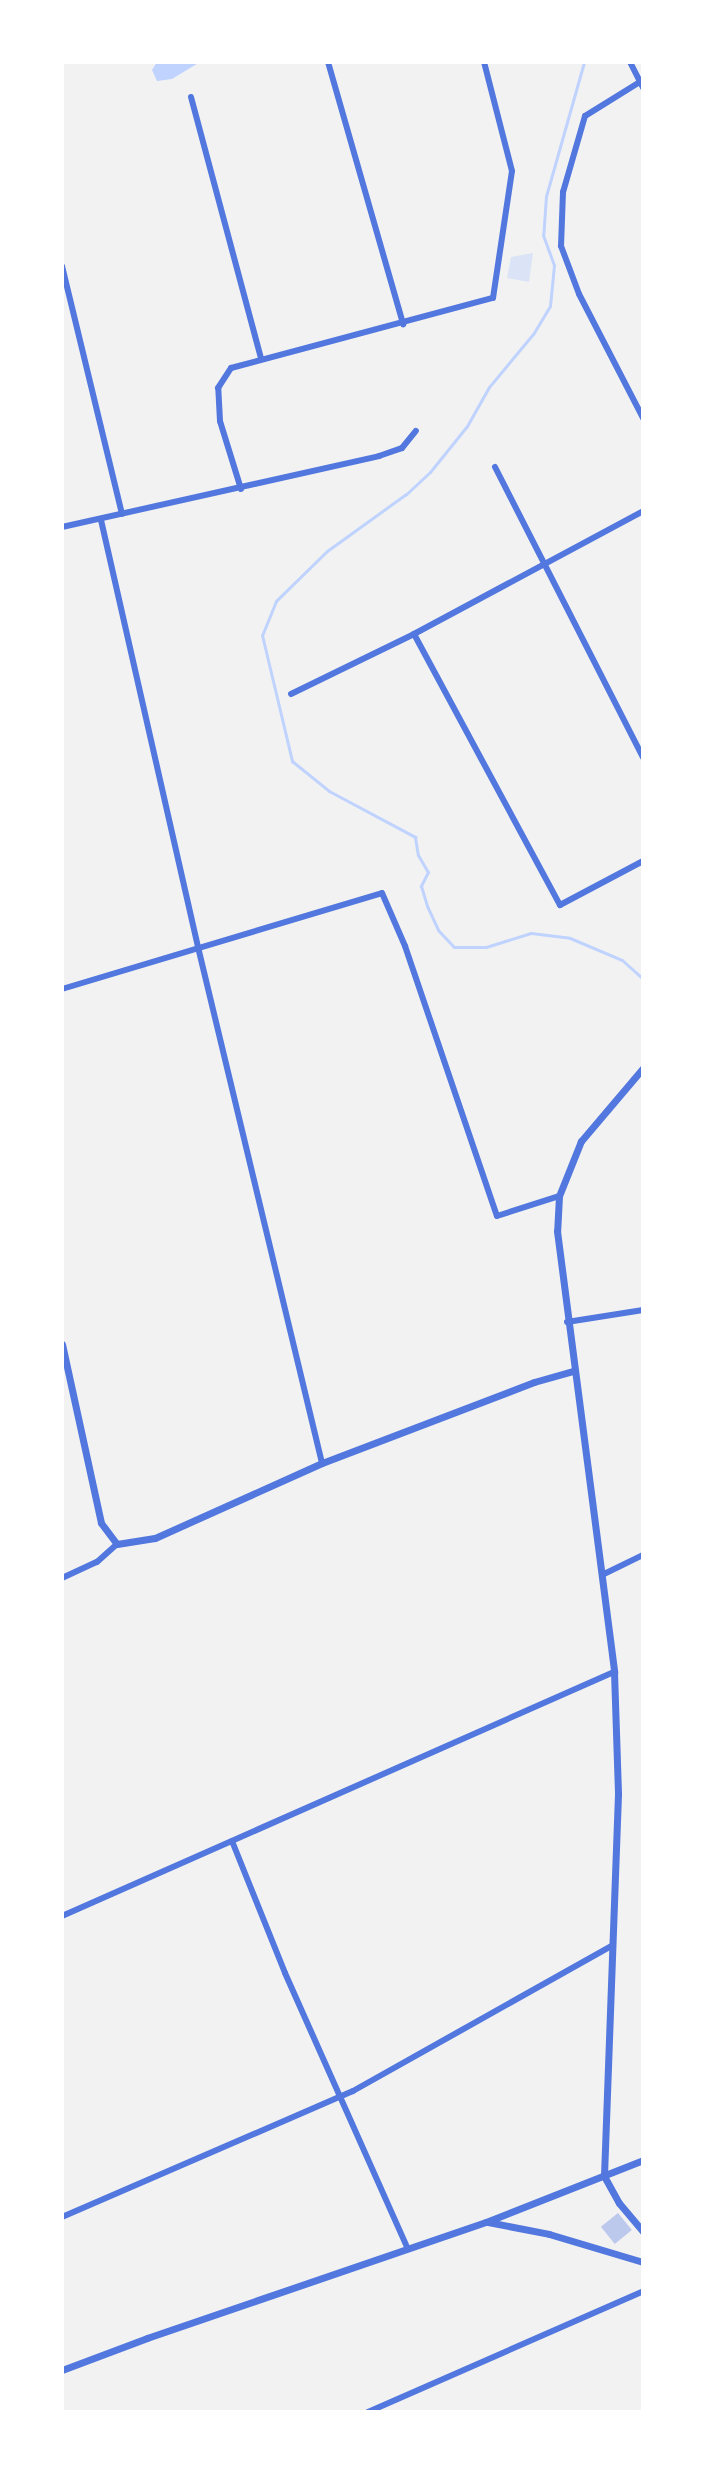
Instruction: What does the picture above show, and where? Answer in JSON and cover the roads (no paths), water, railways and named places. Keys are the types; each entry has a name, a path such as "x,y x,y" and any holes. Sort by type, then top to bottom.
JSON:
{"street":[{"path":"328,62 403,324"},
{"path":"241,489 220,421 218,388 231,368 493,298 512,171 484,62"},
{"path":"630,62 641,84 585,116 563,192 561,246 579,294 643,418"},
{"path":"191,97 261,359"},
{"path":"62,266 122,514"},
{"path":"62,527 379,456 402,448 416,431"},
{"path":"495,467 643,758"},
{"path":"291,694 414,634 643,511"},
{"path":"101,520 198,947 322,1463"},
{"path":"414,634 560,905 643,861"},
{"path":"62,989 382,893 405,946 497,1216 559,1196"},
{"path":"643,1068 581,1141 559,1196 557,1231 573,1371 604,1574 614,1672 618,1794 604,2176 619,2203 643,2232"},
{"path":"567,1322 643,1310"},
{"path":"62,1344 101,1523 117,1544"},
{"path":"62,1578 97,1562 117,1544 155,1538 322,1463 534,1382 573,1371"},
{"path":"604,1574 643,1555"},
{"path":"62,1916 614,1672"},
{"path":"232,1841 285,1973 342,2095 408,2249"},
{"path":"62,2217 342,2095 611,1946"},
{"path":"62,2370 486,2222 643,2160"},
{"path":"486,2222 549,2234 643,2262"},
{"path":"368,2412 643,2291"}],"water":[{"path":"157,62 200,62 172,79 157,81 152,70"}],"waterway":[{"path":"584,62 546,196 543,235 554,265 550,306 533,334 489,387 467,426 430,472 406,494 327,551 276,601 262,635 292,761 329,791 415,837 418,855 428,872 421,886 427,906 438,930 454,947 486,947 531,933 570,938 622,960 643,979"}]}
